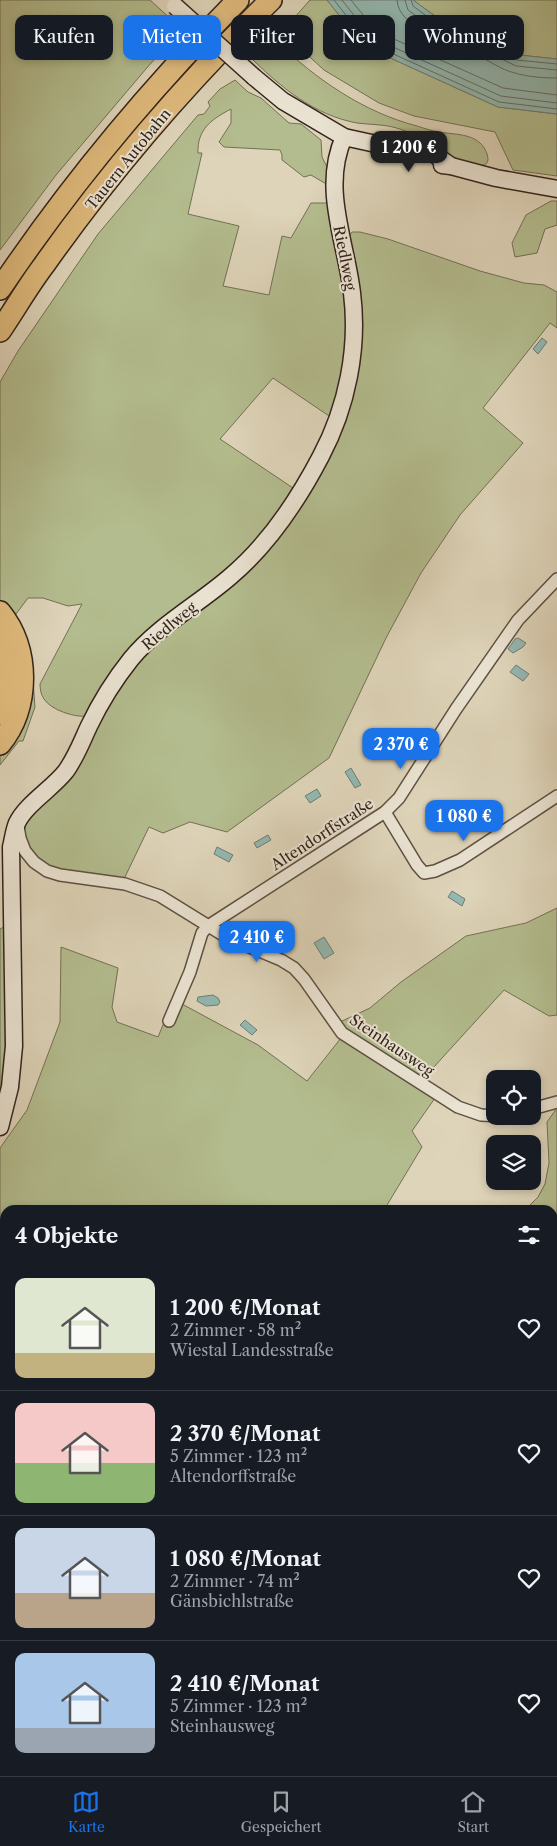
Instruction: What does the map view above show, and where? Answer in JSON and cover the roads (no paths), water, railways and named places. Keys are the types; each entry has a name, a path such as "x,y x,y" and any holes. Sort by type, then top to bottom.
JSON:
{"highway":[{"name":"Tauern Autobahn","path":"0,289 25,251 114,135 196,43 238,0"},
{"name":"Tauern Autobahn","path":"0,332 44,265 122,163 211,62 271,0"},
{"path":"0,273 25,251"},
{"path":"0,612 6,618 18,646 23,674 17,714 11,728 0,744"},
{"path":"0,640 8,666 6,697 0,714"}],"street":[{"path":"171,3 254,77 284,101 344,137 376,144 392,143 434,154 451,166 496,178 557,189"},
{"name":"Riedlweg","path":"0,1127 10,1087 14,1046 10,847 18,821 34,802 67,770 104,700 132,658 166,626 231,576 253,555 281,522 322,454 338,417 350,368 354,342 353,294 338,225 335,188 336,160 344,137"},
{"name":"Altendorffstraße","path":"208,926 384,812 398,798 461,701 518,620 557,579"},
{"path":"384,812 424,873 435,871 460,860 557,796"},
{"name":"Steinhausweg","path":"18,821 20,838 25,851 34,862 47,871 60,875 125,884 160,896 228,938 265,952 294,968 342,1033 458,1107 486,1115"},
{"path":"170,1021 190,972 202,933 208,926"},
{"path":"541,1106 557,1102"}],"water":[{"path":"327,0 413,0 434,15 405,15 405,60 524,60 524,56 557,59 557,114 498,107 395,60 395,15 339,15"},
{"path":"542,338 547,342 538,354 533,349"},
{"path":"518,638 526,643 513,653 508,649 515,639"},
{"path":"516,665 529,674 523,681 510,672"},
{"path":"351,768 361,785 355,788 345,772"},
{"path":"317,789 321,796 310,803 305,796"},
{"path":"268,835 271,840 257,848 254,843"},
{"path":"217,847 233,855 229,862 214,854"},
{"path":"452,891 465,899 462,906 448,897"},
{"path":"324,937 334,953 324,959 314,943"},
{"path":"213,995 220,1002 218,1005 206,1006 197,1001 198,997"},
{"path":"245,1020 257,1030 252,1035 240,1025"}]}
